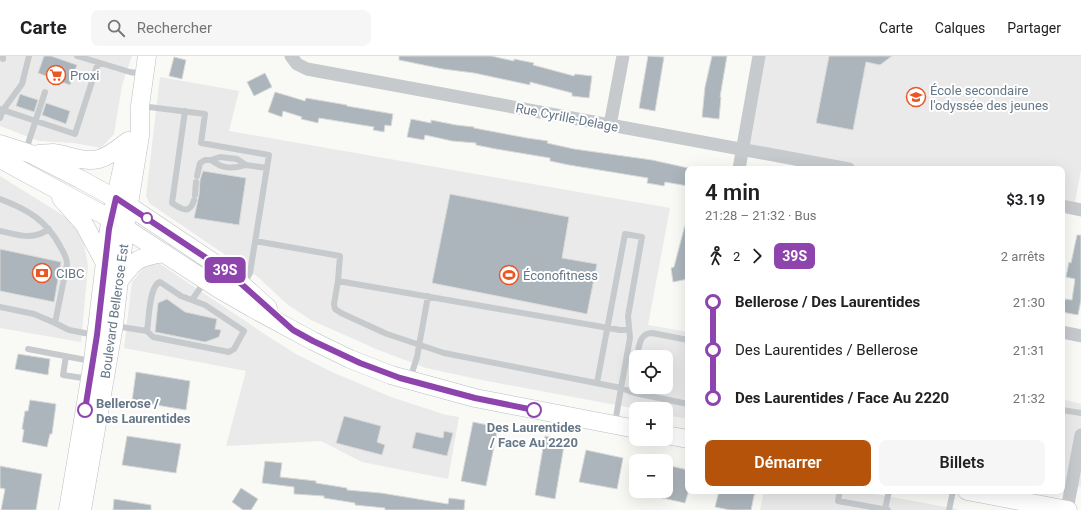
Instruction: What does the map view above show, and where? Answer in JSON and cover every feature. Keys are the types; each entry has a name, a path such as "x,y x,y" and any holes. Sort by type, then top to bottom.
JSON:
{"main road":[{"path":"122,202 140,136 140,106 147,56"},
{"path":"122,202 128,141 132,121 140,106"},
{"path":"0,158 24,159 53,153 81,160 92,160 106,157 115,152 128,141"},
{"path":"0,144 24,159 122,202 217,264 238,292"},
{"path":"24,159 72,209 84,224 105,263"},
{"path":"47,184 118,224 206,280 238,292 293,330 350,359 391,375 480,400 629,428"},
{"name":"Boulevard Bellerose Est","path":"107,332 105,263 118,224 122,202"},
{"name":"Boulevard Bellerose Est","path":"68,510 119,281 118,224"},
{"path":"119,281 138,259 145,256 164,253"},
{"name":"Boulevard Bellerose Est","path":"82,510 99,371"},
{"path":"673,436 685,438"},
{"path":"983,494 1067,510"}],"street":[{"name":"Rue Cyrille-Delage","path":"291,56 297,64 307,69 832,166"},
{"path":"610,125 623,56"},
{"path":"739,166 759,56"},
{"path":"1065,207 1081,210"},
{"path":"1065,333 1081,336"},
{"path":"1067,510 1081,435"}],"lane":[{"path":"0,118 2,110 22,84 29,56"},
{"path":"76,56 144,74"},
{"path":"2,110 75,134 98,63"},
{"path":"24,159 45,92"},
{"path":"140,106 205,114 201,142 269,155 250,275 238,292"},
{"path":"185,111 172,203 181,209 187,210 191,207 200,163 205,160 211,160 218,166 236,168 246,165 267,168"},
{"path":"0,199 37,217 54,236 67,260 55,323"},
{"path":"0,231 26,236 36,236 49,229"},
{"path":"597,383 606,328 625,234 642,237 628,316 630,338 614,425"},
{"path":"255,241 340,256 334,304 336,310 387,334 418,346 457,356 597,383 629,391"},
{"path":"192,300 217,264"},
{"path":"338,281 606,328 629,330"},
{"path":"0,307 34,314 69,330 107,332 147,331 153,337 229,352 232,351 238,344 244,331 205,305 181,296 162,283 157,283 153,290 147,331"},
{"path":"409,380 414,367 428,296"},
{"path":"638,350 641,338 647,333 685,339"},
{"path":"28,349 66,356 99,371"},
{"path":"66,356 63,375 99,371"},
{"path":"641,394 685,402"},
{"path":"1065,410 1081,413"},
{"path":"839,494 838,500 887,510 889,494"},
{"path":"950,510 953,494"}],"shaded area":[{"path":"0,56 132,56 122,85 114,134 101,148 74,143 39,141 0,126"},
{"name":"École secondaire l'odyssée des jeunes","path":"759,56 1081,56 1081,170 1074,208 1065,206 1065,166 832,166 742,150"},
{"path":"160,77 239,91 229,131 670,208 648,325 685,331 685,418 673,416 673,402 629,402 629,408 426,368 376,349 311,320 288,305 258,277 149,203 146,196"},
{"path":"0,176 72,221 83,239 88,266 81,342 0,328"},
{"path":"160,264 296,354 332,372 391,397 446,415 459,417 448,479 362,462 321,441 226,446 246,371 124,348 132,282 146,265"},
{"path":"1065,400 1081,404 1081,487 1065,484"},
{"path":"763,494 875,494 957,509 957,510 760,510"}],"building":[{"path":"44,56 51,56 77,65 70,85 38,73"},
{"path":"399,56 491,56 514,61 514,59 534,63 533,65 574,76 575,74 592,76 589,98 572,96 572,93 530,82 530,85 474,73 443,69 399,60"},
{"path":"648,56 664,57 655,111 639,108"},
{"path":"712,56 727,56 720,97 719,119 702,117 705,87"},
{"path":"829,56 892,56 880,65 866,62 853,130 816,123"},
{"path":"174,57 186,60 182,79 169,76"},
{"path":"265,73 272,87 254,96 247,82"},
{"path":"275,92 305,101 306,98 393,114 391,126 385,125 384,132 373,130 374,127 319,118 318,123 301,119 302,117 283,111 282,117 268,112"},
{"path":"20,94 38,100 34,112 16,106"},
{"path":"46,103 70,111 66,124 42,115"},
{"path":"411,119 431,123 431,120 474,127 548,141 547,143 574,149 652,160 685,167 685,185 665,182 664,186 647,183 648,178 569,165 550,161 550,158 476,145 476,143 452,141 425,135 424,140 407,137"},
{"path":"203,171 246,178 239,225 194,218 199,195 200,180"},
{"path":"450,194 569,217 562,258 597,264 587,314 432,283"},
{"path":"685,225 685,280 673,282 671,268 674,267"},
{"path":"1077,235 1081,235 1081,300 1078,315 1065,313 1065,299 1072,300 1075,279 1066,277 1069,262 1071,263"},
{"path":"0,249 61,262 54,302 0,291"},
{"path":"167,299 185,312 217,319 215,329 221,330 219,337 205,342 155,332 158,303"},
{"path":"18,354 50,359 48,375 15,369"},
{"path":"136,372 190,381 186,410 132,401"},
{"path":"30,400 56,404 52,434 50,434 47,447 22,442 24,430 22,429 25,411 28,411"},
{"path":"344,416 381,426 377,442 385,445 382,455 336,443"},
{"path":"473,422 498,427 486,486 461,481"},
{"path":"444,431 453,433 447,456 412,448 416,432 443,438"},
{"path":"127,436 181,444 176,473 122,465"},
{"path":"545,436 565,440 555,499 535,495"},
{"path":"586,450 623,458 617,489 579,482"},
{"path":"265,461 282,463 280,477 316,481 316,483 347,488 347,490 381,493 448,504 449,498 465,500 464,510 385,510 385,508 355,505 355,503 324,498 324,496 294,494 294,487 262,483"},
{"path":"0,466 42,474 36,510 1,510 5,489 0,488"},
{"path":"673,467 685,469 685,494 688,494 685,503 662,498 673,498"},
{"path":"241,488 258,499 251,510 243,510 232,502"},
{"path":"718,494 754,494 751,510 730,510 715,507"},
{"path":"114,499 151,505 151,510 113,510"}],"bus line":[{"name":"39S","path":"85,410 97,335 109,229 116,198 229,273 293,330 313,341 360,363 400,378 475,398 534,410"}],"place":[{"name":"Proxi","path":"56,75"},
{"name":"École secondaire l'odyssée des jeunes","path":"916,97"},
{"name":"CIBC","path":"42,273"},
{"name":"Éconofitness","path":"509,275"},
{"name":"Bellerose / Des Laurentides","path":"85,410"},
{"name":"Des Laurentides / Face Au 2220","path":"534,410"}]}
